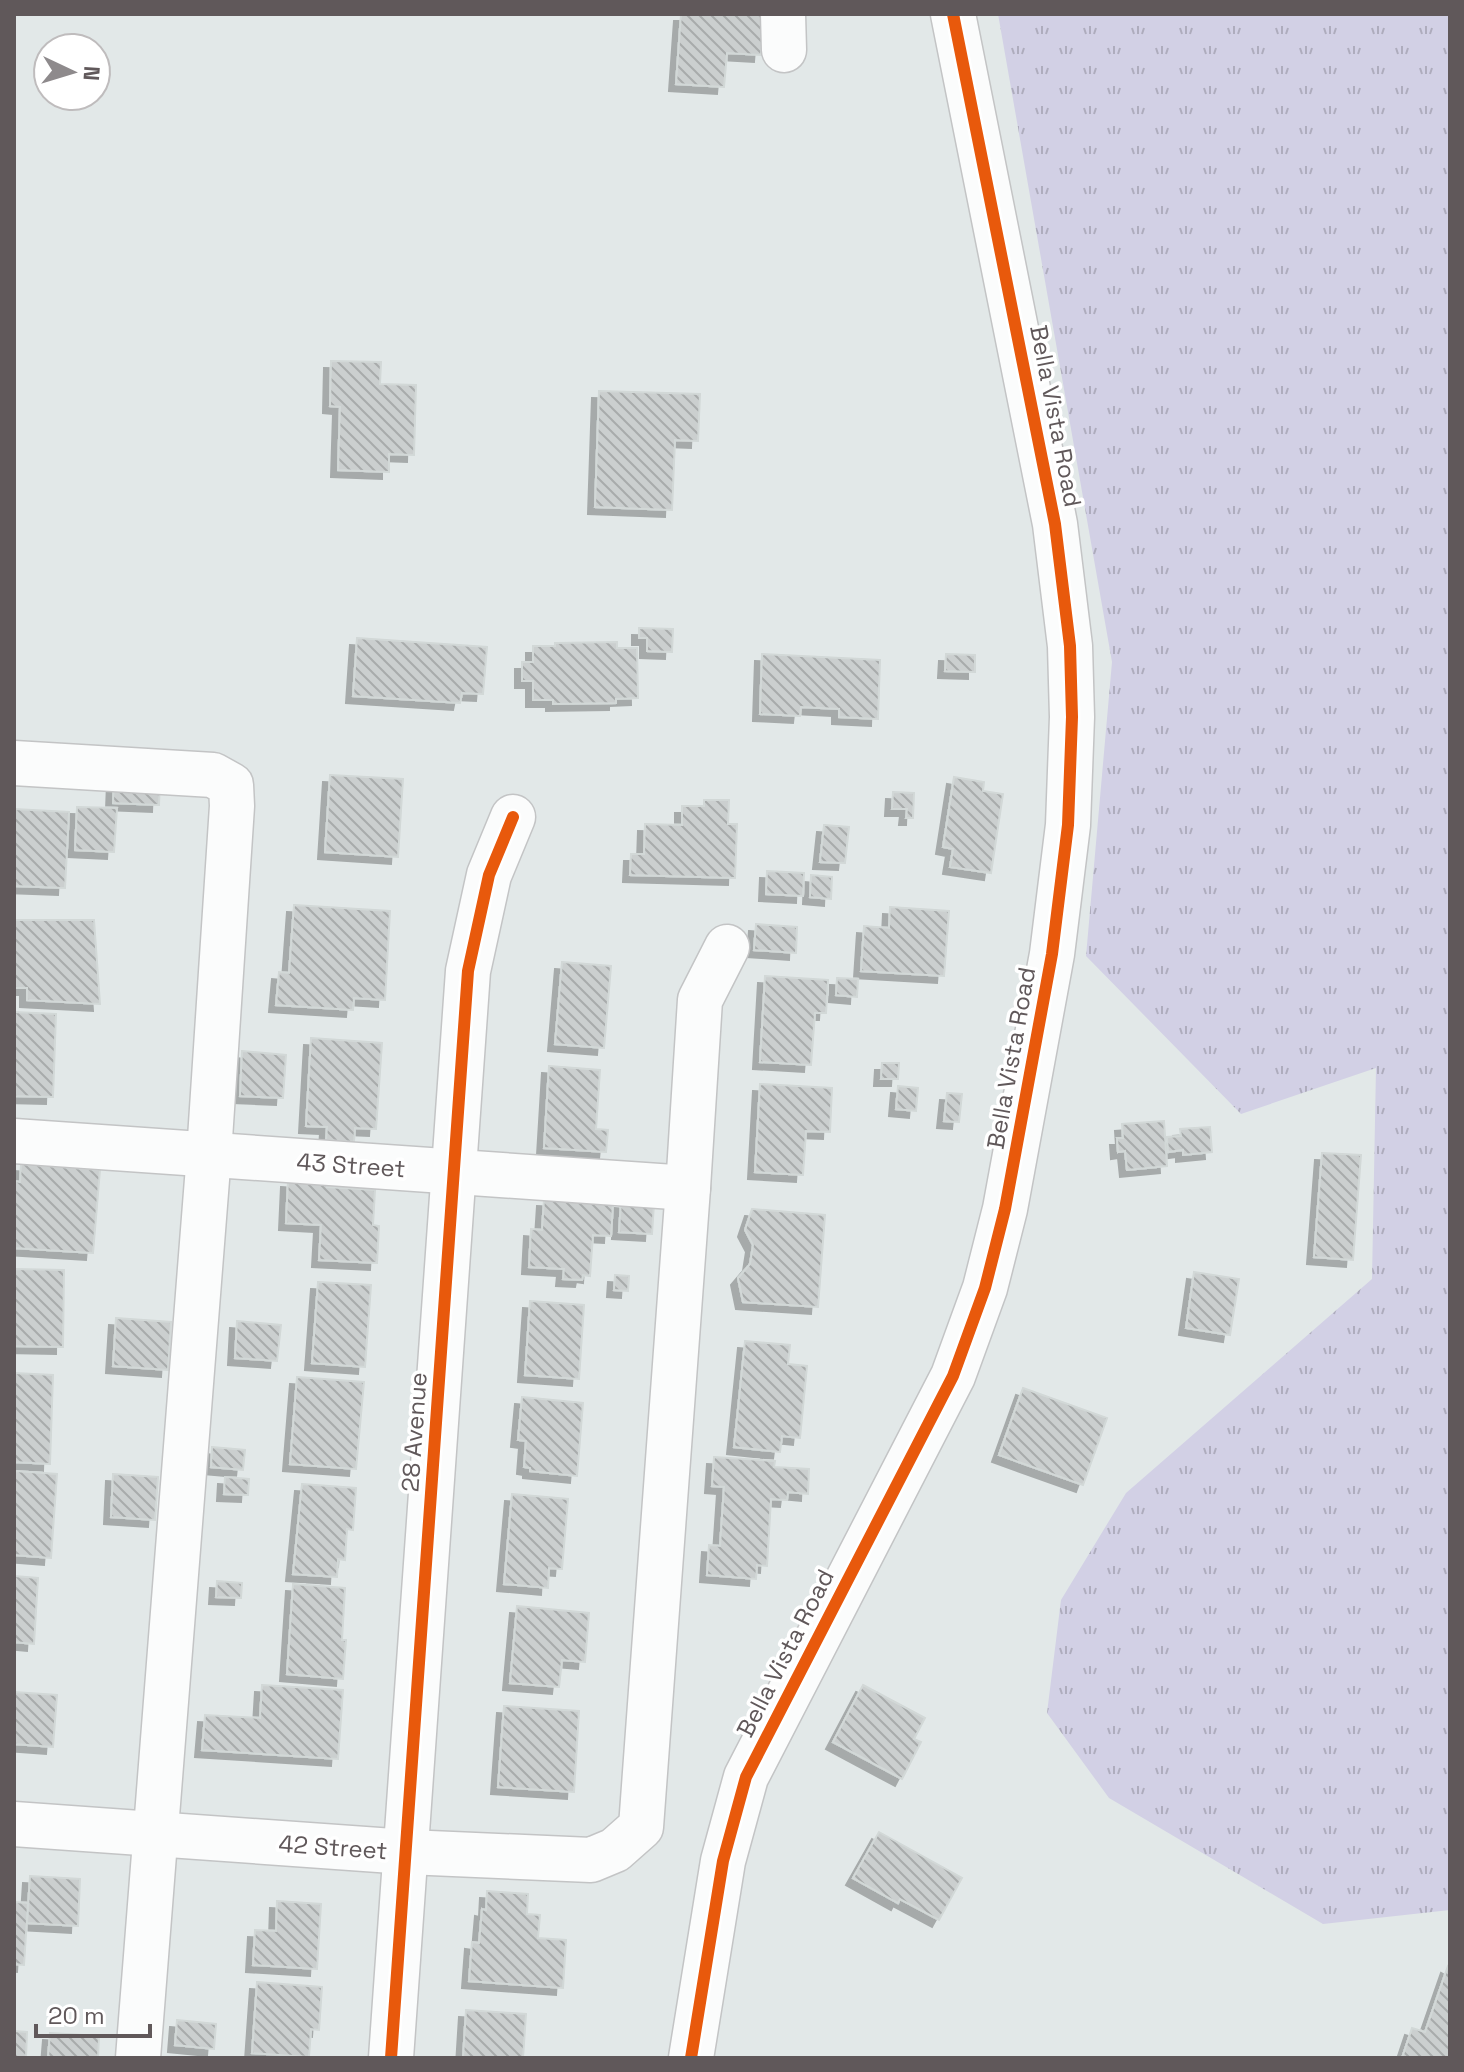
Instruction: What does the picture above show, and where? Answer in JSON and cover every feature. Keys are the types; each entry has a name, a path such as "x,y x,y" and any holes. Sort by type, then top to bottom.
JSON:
{"street":[{"name":"Bella Vista Road","path":"691,2058 723,1861 746,1777 953,1376 985,1288 1005,1209 1052,954 1068,825 1072,717 1070,646 1055,524 953,14"},
{"path":"14,763 213,775 231,785 209,1154 138,2058"},
{"name":"28 Avenue","path":"391,2058 468,971 489,875 513,817"},
{"path":"688,1188 700,1000 727,947"},
{"name":"43 Street","path":"14,1141 688,1188"},
{"name":"42 Street","path":"14,1824 407,1852 591,1860 615,1850 641,1827 688,1188"}],"green space":[{"path":"998,14 1450,14 1450,1910 1323,1924 1109,1798 1047,1713 1061,1600 1126,1493 1372,1279 1376,1068 1241,1114 1086,956 1112,662"}],"building":[{"path":"681,14 764,14 761,55 727,53 724,87 676,84"},
{"path":"331,361 381,362 380,384 416,385 414,455 389,454 389,472 338,470 340,407 330,406"},
{"path":"599,391 700,394 698,441 675,440 672,510 595,507"},
{"path":"639,628 673,629 672,652 647,651 647,638 639,638"},
{"path":"357,638 487,647 483,694 462,693 460,703 353,696"},
{"path":"617,642 617,648 637,648 638,698 616,699 616,703 553,704 553,700 533,700 533,681 522,681 522,662 533,662 533,646"},
{"path":"762,654 880,660 878,719 839,717 839,709 801,707 800,716 760,714"},
{"path":"946,654 975,655 975,672 945,671"},
{"path":"330,775 403,779 398,857 325,852"},
{"path":"114,777 160,779 159,805 113,803"},
{"path":"954,777 984,782 983,791 1003,794 991,873 950,867 953,849 943,847"},
{"path":"893,792 914,793 913,818 906,818 907,809 892,809"},
{"path":"704,800 729,800 728,824 737,824 735,878 630,875 631,854 644,854 645,824 682,825 682,806 704,806"},
{"path":"77,807 117,808 114,852 75,850"},
{"path":"14,809 69,812 65,888 14,886"},
{"path":"824,825 849,827 845,863 820,862"},
{"path":"767,871 804,873 803,896 766,894"},
{"path":"811,875 832,877 831,899 810,897"},
{"path":"294,905 390,911 385,1000 354,998 353,1010 276,1005 279,972 289,973"},
{"path":"890,907 949,911 944,976 861,971 864,926 889,928"},
{"path":"14,920 94,920 100,1004 27,1000 27,988 14,988"},
{"path":"756,924 797,927 796,953 754,950"},
{"path":"562,962 611,966 604,1048 555,1044"},
{"path":"765,976 828,980 826,1013 815,1013 811,1065 760,1062"},
{"path":"837,978 858,979 857,997 836,995"},
{"path":"14,1012 56,1014 53,1097 14,1096"},
{"path":"311,1038 382,1043 376,1129 355,1128 354,1142 326,1140 327,1127 306,1126"},
{"path":"242,1051 286,1055 283,1098 240,1096"},
{"path":"882,1063 899,1063 898,1079 881,1079"},
{"path":"549,1066 600,1070 596,1129 608,1130 606,1152 544,1148"},
{"path":"760,1084 832,1088 830,1132 806,1131 803,1175 755,1172"},
{"path":"898,1086 918,1088 916,1111 896,1109"},
{"path":"947,1093 962,1094 959,1122 944,1121"},
{"path":"1164,1121 1167,1166 1127,1170 1125,1151 1118,1152 1117,1138 1123,1138 1122,1124"},
{"path":"1210,1127 1212,1152 1183,1155 1183,1150 1168,1152 1167,1137 1181,1136 1180,1129"},
{"path":"1322,1153 1361,1155 1353,1260 1314,1257"},
{"path":"21,1164 100,1170 93,1253 14,1248 14,1181 20,1182"},
{"path":"288,1180 328,1183 327,1187 375,1190 373,1225 379,1226 377,1263 319,1260 321,1225 286,1223"},
{"path":"544,1199 613,1203 611,1236 593,1235 590,1276 583,1275 582,1280 563,1279 564,1269 529,1267 531,1229 542,1230"},
{"path":"621,1201 654,1204 652,1234 619,1232"},
{"path":"752,1209 825,1215 818,1307 743,1302 738,1278 750,1264 753,1245 745,1230"},
{"path":"14,1269 64,1270 63,1347 14,1346"},
{"path":"1194,1272 1239,1279 1230,1335 1186,1328"},
{"path":"615,1275 629,1276 628,1291 614,1290"},
{"path":"318,1282 371,1285 365,1367 312,1363"},
{"path":"530,1301 584,1305 579,1379 525,1375"},
{"path":"116,1318 171,1322 168,1370 113,1366"},
{"path":"237,1321 281,1325 277,1361 235,1358"},
{"path":"745,1341 790,1345 788,1364 807,1366 800,1438 782,1436 780,1452 734,1447"},
{"path":"14,1373 53,1375 50,1464 14,1462"},
{"path":"297,1377 364,1382 356,1469 290,1464"},
{"path":"1023,1388 1107,1418 1083,1485 999,1455"},
{"path":"522,1397 583,1403 577,1476 530,1471 530,1468 524,1467 526,1441 518,1440"},
{"path":"212,1447 245,1450 243,1470 211,1467"},
{"path":"714,1457 775,1461 774,1467 809,1469 808,1494 788,1492 787,1500 771,1499 767,1566 757,1565 756,1579 707,1575 709,1545 720,1546 724,1487 712,1486"},
{"path":"14,1471 57,1474 51,1558 14,1555"},
{"path":"113,1474 158,1477 155,1520 111,1517"},
{"path":"225,1477 249,1479 248,1495 224,1494"},
{"path":"302,1484 356,1488 353,1530 347,1529 345,1560 338,1559 337,1577 293,1574"},
{"path":"512,1494 568,1499 562,1569 549,1568 548,1588 504,1584"},
{"path":"14,1576 38,1578 34,1644 14,1642"},
{"path":"217,1581 242,1583 241,1598 216,1597"},
{"path":"293,1584 345,1588 343,1679 287,1674"},
{"path":"517,1606 589,1613 585,1662 562,1660 559,1687 510,1683"},
{"path":"262,1685 343,1690 338,1759 202,1750 205,1715 260,1718"},
{"path":"863,1685 925,1718 914,1739 921,1742 902,1779 833,1742"},
{"path":"14,1692 57,1695 53,1747 14,1744"},
{"path":"504,1706 579,1711 574,1792 498,1787"},
{"path":"879,1832 962,1878 939,1920 900,1899 898,1903 853,1878"},
{"path":"30,1876 80,1879 78,1926 27,1923"},
{"path":"487,1891 528,1894 527,1914 540,1915 538,1938 566,1940 563,1988 469,1981 472,1942 479,1943"},
{"path":"277,1901 321,1904 317,1969 253,1965 255,1930 276,1931"},
{"path":"14,1902 28,1903 24,1965 14,1964"},
{"path":"1448,1966 1450,2058 1402,2058 1412,2028 1425,2032"},
{"path":"257,1982 322,1987 319,2030 311,2029 309,2057 252,2053"},
{"path":"466,2010 526,2014 523,2058 463,2058"},
{"path":"177,2020 216,2024 214,2049 175,2045"},
{"path":"14,2031 27,2032 26,2058 14,2058"},
{"path":"50,2033 99,2036 98,2058 48,2058"}],"cycle path":[{"path":"691,2058 723,1861 746,1777 953,1376 985,1288 1005,1209 1052,954 1068,825 1072,717 1070,646 1055,524 953,14"},
{"path":"391,2058 468,971 489,875 513,817"}]}
